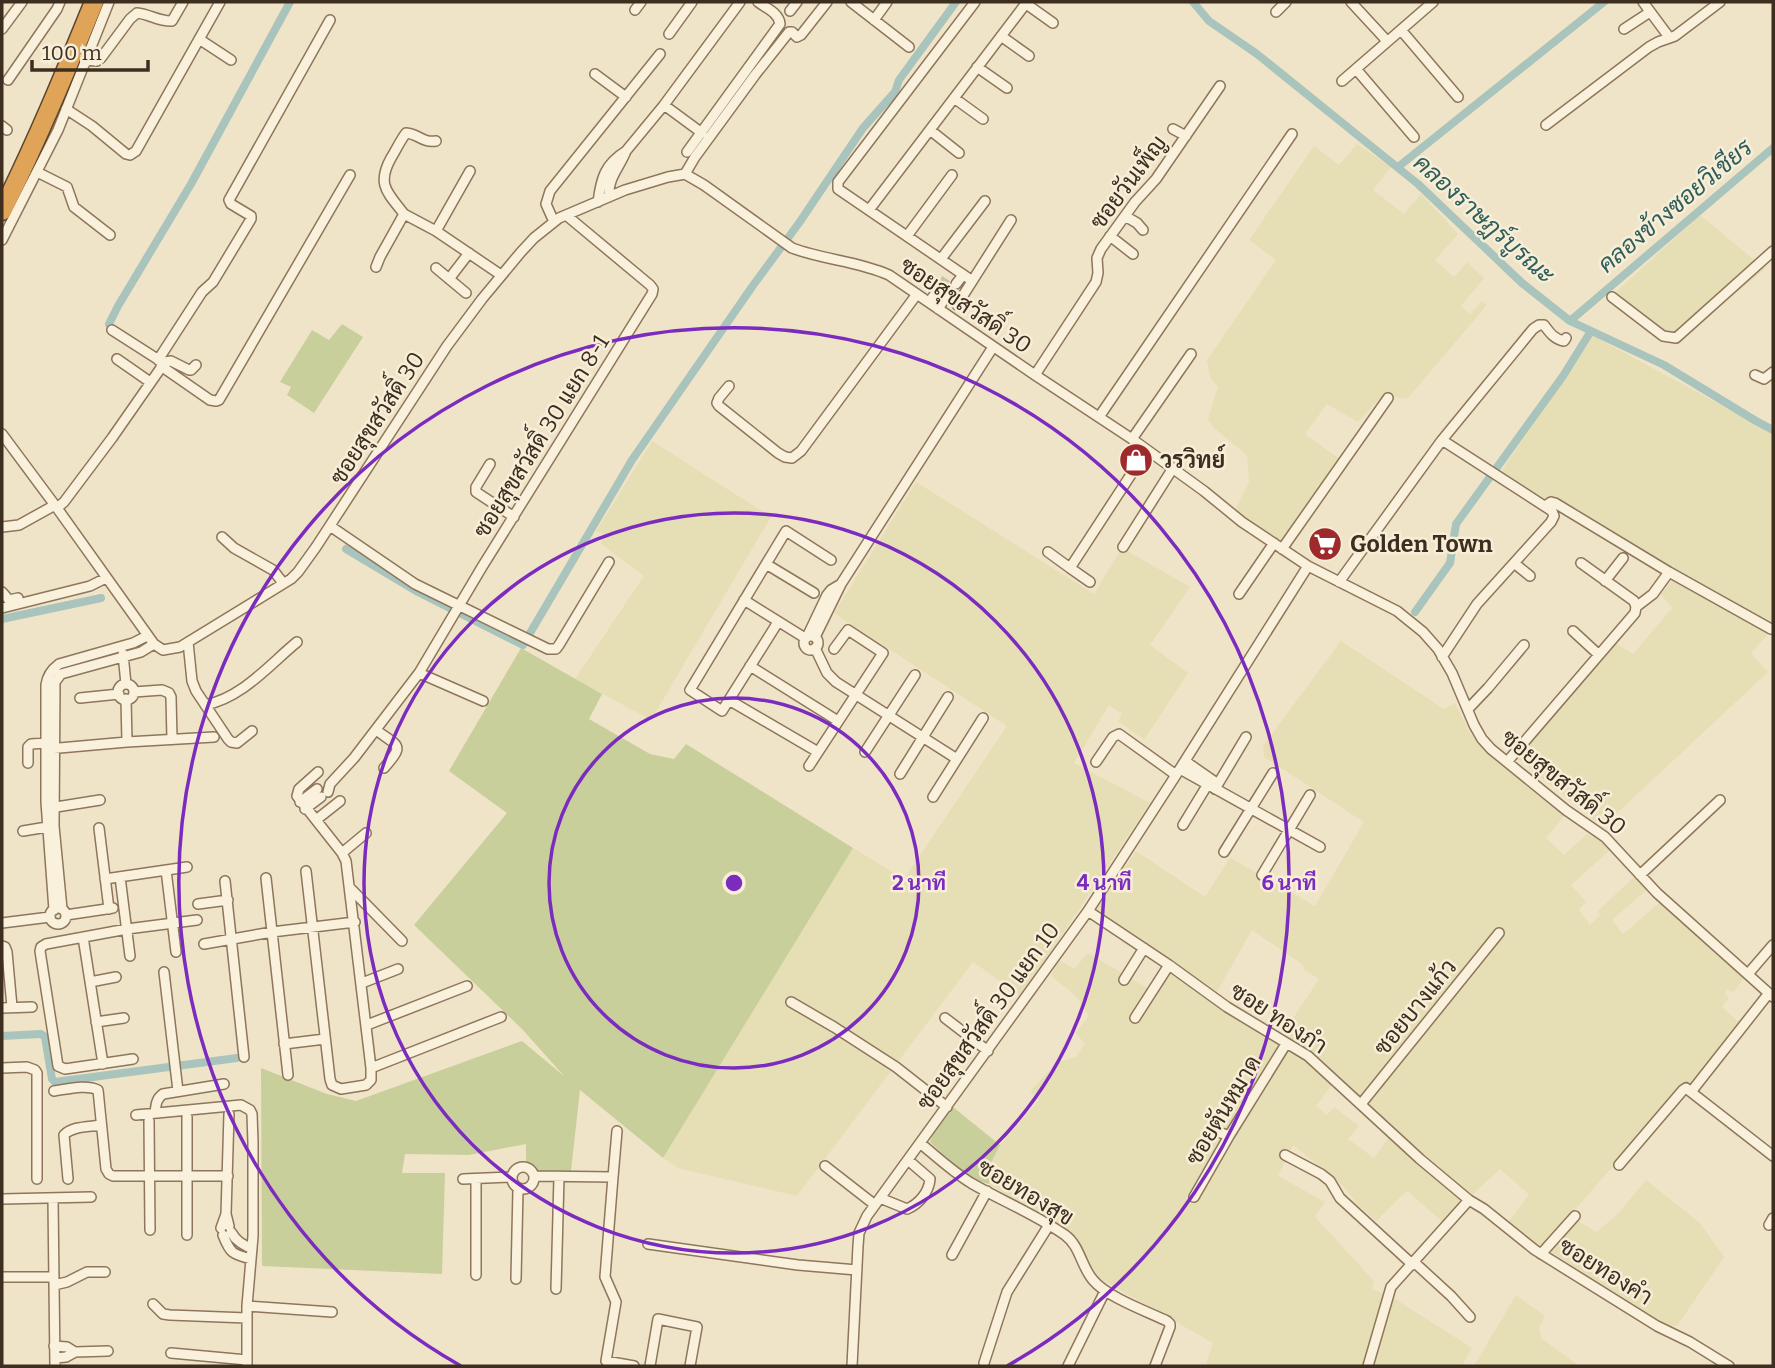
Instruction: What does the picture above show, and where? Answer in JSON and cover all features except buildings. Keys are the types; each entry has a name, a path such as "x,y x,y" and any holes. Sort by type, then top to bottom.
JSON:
{"highway":[{"path":"2,188 86,2"},
{"path":"2,211 94,2"}],"street":[{"path":"2,29 22,2"},
{"path":"8,80 60,2"},
{"path":"2,199 37,123 86,2"},
{"path":"2,240 66,109 109,2"},
{"path":"86,60 92,62 101,58 136,13 164,22 172,21 183,2"},
{"path":"66,109 126,154 130,155 136,151 220,2"},
{"path":"635,10 641,2"},
{"path":"669,34 692,2"},
{"path":"609,197 609,183 626,151 664,105 740,2"},
{"path":"687,152 780,24 776,15 758,2"},
{"path":"790,11 797,2"},
{"path":"685,174 789,32 797,37 801,35 827,2"},
{"path":"851,2 909,47"},
{"path":"874,20 887,2"},
{"path":"971,281 838,189 838,182 975,2"},
{"path":"869,211 1026,2 1053,23"},
{"path":"1276,12 1286,2"},
{"path":"1351,2 1387,41"},
{"path":"1342,81 1433,2"},
{"path":"1643,2 1669,37"},
{"path":"1546,125 1649,47 1675,36 1720,2"},
{"path":"1624,29 1650,12"},
{"path":"2,527 19,525 64,502 150,382 202,292 213,282 251,219 251,216 229,200 330,20"},
{"path":"1401,30 1458,97"},
{"path":"1001,36 1029,56"},
{"path":"199,39 231,60"},
{"path":"554,222 547,204 550,191 660,54"},
{"path":"977,67 1007,88"},
{"path":"1356,69 1414,137"},
{"path":"595,74 626,97"},
{"name":"ซอยวันเพ็ญ","path":"1035,376 1096,282 1097,258 1110,236 1156,179 1220,86"},
{"path":"954,98 983,119"},
{"path":"664,105 702,132"},
{"path":"930,130 960,153"},
{"path":"1173,130 1186,136"},
{"path":"436,141 428,142 406,134 385,168 384,184 404,214 436,231 501,275"},
{"path":"1099,417 1292,134"},
{"path":"598,202 604,173 615,158 626,151"},
{"path":"436,231 470,171"},
{"path":"37,172 67,187 74,206 110,235"},
{"name":"ซอยสุขสวัสดิ์ 30","path":"154,644 167,650 180,647 298,572 447,346 501,275 534,238 566,215 625,190 685,174 792,248 889,275 1132,439 1242,522 1308,566 1397,611 1423,632 1442,657 1482,739 1491,750 1605,838 1657,893 1768,992"},
{"path":"112,330 210,400 219,400 351,175"},
{"path":"907,236 952,175"},
{"path":"941,260 985,201"},
{"path":"376,267 404,214"},
{"name":"ซอยสุขสวัสดิ์ 30 แยก 8-1","path":"303,805 324,789 376,730 419,673 652,294 650,285 566,215"},
{"path":"1125,216 1143,230"},
{"path":"957,304 1011,220"},
{"path":"1110,236 1133,254"},
{"path":"1612,297 1663,336 1676,338 1773,251"},
{"path":"449,279 469,253"},
{"path":"436,268 466,293"},
{"path":"947,277 954,268"},
{"path":"956,284 963,275"},
{"path":"929,302 941,286"},
{"path":"938,309 949,292"},
{"path":"729,386 719,398 719,406 778,453 792,458 801,451 918,294"},
{"path":"1339,582 1442,440 1539,325 1544,325 1558,340 1564,341 1566,338"},
{"path":"957,759 830,677 815,648 807,649 804,644 827,595 841,584 993,347"},
{"path":"1132,439 1191,354"},
{"path":"117,359 150,382"},
{"path":"161,363 171,360 189,370 196,365"},
{"path":"1755,375 1764,379 1773,372"},
{"path":"1239,594 1388,398"},
{"path":"2,434 154,644 141,652 57,677 49,746"},
{"path":"1442,440 1545,506 1554,516 1477,604 1442,657"},
{"path":"1070,568 1147,450"},
{"path":"490,464 476,487 476,492 514,517"},
{"path":"1123,547 1173,468"},
{"path":"1545,506 1551,502 1555,503 1669,572 1771,629"},
{"path":"330,526 403,578 456,610 548,649 556,649 609,562"},
{"path":"778,622 722,711 690,690 786,531 831,560"},
{"path":"222,537 234,548 273,570 283,583"},
{"path":"1048,552 1090,582"},
{"path":"1605,580 1623,558"},
{"path":"1514,563 1530,576"},
{"path":"1507,762 1635,613 1634,601 1581,563"},
{"path":"766,564 814,593"},
{"name":"ซอยสุขสวัสดิ์ 30 แยก 10","path":"852,1366 859,1233 862,1224 1088,911 1308,566"},
{"path":"1636,607 1653,594 1669,572"},
{"path":"2,592 9,600 88,582 104,575"},
{"path":"2,608 90,586 104,575"},
{"path":"744,600 809,638"},
{"path":"809,766 883,653 848,630 834,649"},
{"path":"1573,631 1599,655"},
{"path":"58,913 55,844 50,808 47,678 59,664 147,636"},
{"path":"188,642 192,681 231,742 237,743 252,731"},
{"path":"205,705 217,703 238,692 297,642"},
{"path":"1468,709 1524,645"},
{"path":"121,646 126,684"},
{"path":"750,666 838,721"},
{"path":"419,673 483,701"},
{"path":"865,752 915,675"},
{"path":"80,698 122,697 131,698 134,692 132,686 121,686 122,697 127,742"},
{"path":"134,692 162,690 170,693 172,739"},
{"path":"900,774 948,697"},
{"path":"729,700 818,752"},
{"path":"933,797 983,718"},
{"path":"376,730 398,750 384,768"},
{"path":"1096,762 1113,737 1119,734 1320,847"},
{"path":"28,763 28,747 31,744 49,746 214,737"},
{"path":"1183,825 1215,786 1246,737"},
{"path":"306,871 330,1079 332,1085 341,1089 366,1085 371,1080 371,1068 346,861 297,796 299,789 318,772"},
{"path":"1224,852 1273,773"},
{"path":"1262,875 1310,795"},
{"path":"50,808 100,800"},
{"path":"1640,874 1720,800"},
{"path":"316,820 340,801"},
{"path":"50,808 47,827 58,913"},
{"path":"23,831 47,827"},
{"path":"99,828 109,909"},
{"path":"342,853 366,833"},
{"path":"105,879 187,867"},
{"path":"166,870 176,952"},
{"path":"120,877 130,956"},
{"path":"266,878 288,1074"},
{"path":"225,881 244,1057"},
{"path":"350,888 402,941"},
{"path":"198,904 228,900"},
{"path":"2,923 58,913 124,906"},
{"name":"ซอย ทองภํา","path":"1088,911 1227,1007 1308,1056 1420,1159 1469,1199"},
{"path":"133,1059 60,1068 57,1063 40,951 43,945 83,937 197,920"},
{"path":"204,944 355,922"},
{"name":"ซอยบางแก้ว","path":"1360,1104 1499,933"},
{"path":"83,937 103,1064"},
{"path":"1748,974 1773,945"},
{"path":"2,946 7,952 7,1007 32,1007"},
{"path":"1124,980 1144,948"},
{"path":"1135,1018 1169,965"},
{"path":"362,983 398,969"},
{"path":"164,972 178,1091"},
{"path":"90,982 116,977"},
{"path":"367,1025 467,986"},
{"path":"1691,1092 1768,992"},
{"path":"791,1002 896,1067 947,1107"},
{"path":"371,1068 501,1017"},
{"path":"96,1022 124,1018"},
{"path":"945,1018 988,1051"},
{"path":"284,1044 325,1040"},
{"name":"ซอยตันหมาด","path":"1194,1197 1286,1044"},
{"path":"2,1068 27,1067 37,1073 37,1179"},
{"path":"150,1230 152,1117 158,1098 163,1094 224,1084"},
{"path":"54,1091 95,1087 99,1093 108,1174 228,1176"},
{"path":"1619,1165 1686,1088 1773,1156"},
{"path":"135,1115 152,1117 242,1105 253,1114 252,1249 247,1306 247,1363 172,1353"},
{"path":"229,1114 226,1214 228,1234 232,1254 251,1259"},
{"path":"187,1117 187,1235"},
{"path":"68,1180 64,1135 72,1130 101,1125"},
{"path":"1211,1129 1229,1136"},
{"path":"617,1131 605,1277 616,1302 606,1361 634,1366"},
{"name":"ซอยทองสุข","path":"920,1143 968,1181 1069,1238 1088,1274 1105,1291 1167,1321 1170,1324 1169,1333 1155,1366"},
{"path":"1285,1155 1329,1181 1340,1198 1451,1296 1470,1317"},
{"path":"825,1166 877,1201 907,1209 922,1198 930,1179 908,1160"},
{"path":"524,1167 530,1170 534,1180 525,1190 518,1189 511,1177 514,1171 524,1167"},
{"path":"534,1176 613,1177"},
{"path":"463,1179 511,1177"},
{"path":"556,1289 559,1177"},
{"path":"476,1179 476,1275"},
{"path":"516,1279 518,1189"},
{"path":"953,1255 987,1191"},
{"path":"2,1199 91,1198"},
{"path":"53,1199 55,1362 75,1352 108,1351"},
{"path":"1368,1366 1391,1287 1469,1199"},
{"name":"ซอยทองคำ","path":"1469,1199 1539,1253 1729,1366"},
{"path":"1539,1253 1575,1216"},
{"path":"984,1363 1007,1292 1049,1226"},
{"path":"228,1234 252,1249"},
{"path":"648,1244 797,1265 857,1270"},
{"path":"2,1277 67,1282 87,1272 105,1272"},
{"path":"1068,1366 1105,1291"},
{"path":"153,1304 163,1314 247,1318"},
{"path":"247,1306 332,1312"},
{"path":"650,1366 659,1319 697,1327 690,1366"},
{"path":"54,1346 67,1347 75,1352"}],"shaded area":[{"path":"1357,144 1391,167 1373,190 1404,214 1421,194 1458,234 1435,260 1454,277 1467,262 1484,278 1461,306 1470,314 1482,301 1487,305 1407,399 1383,395 1358,422 1327,404 1305,434 1341,460 1280,542 1234,512 1249,482 1247,455 1215,429 1208,419 1218,387 1210,377 1207,360 1276,260 1249,240 1314,146 1339,165"},
{"path":"1700,215 1765,269 1676,343 1615,293"},
{"path":"1593,336 1773,433 1773,633 1668,568 1500,473"},
{"path":"652,441 771,517 651,720 575,679 644,576 601,544 604,535 596,531"},
{"path":"916,482 1094,594 1122,548 1190,587 1150,645 1188,673 1144,740 1118,721 1122,714 1109,705 1074,763 1150,803 1021,996 973,962 797,1196 678,1168 663,1158 853,848 904,879 1007,726 834,613"},
{"path":"1673,579 1768,634 1751,653 1768,672 1603,826 1518,759 1517,754 1614,642 1633,654 1672,608 1661,594"},
{"path":"1341,641 1444,709 1455,703 1470,733 1496,761 1565,815 1546,838 1564,855 1587,834 1610,850 1571,885 1586,902 1579,910 1590,925 1600,915 1598,911 1636,875 1648,889 1612,920 1623,934 1663,900 1746,976 1733,992 1727,989 1725,993 1729,998 1722,1007 1741,1024 1692,1087 1685,1084 1542,1247 1509,1221 1529,1194 1500,1169 1472,1195 1369,1107 1324,1062 1290,1040 1290,1023 1319,979 1304,970 1303,965 1252,930 1217,992 1097,910 1136,851 1205,897 1230,858 1315,906 1364,822 1264,757 1263,746"},
{"path":"1088,953 1156,993 1172,970 1300,1054 1322,1071 1332,1085 1316,1106 1327,1115 1334,1107 1359,1126 1348,1139 1374,1158 1389,1137 1463,1200 1444,1223 1407,1191 1376,1221 1343,1186 1293,1145 1278,1176 1325,1202 1315,1217 1374,1281 1372,1289 1392,1297 1472,1348 1462,1366 1206,1364 1213,1343 1099,1278 1073,1236 989,1184 991,1163 1000,1145 1039,1100 1030,1091 1058,1062 1076,1057 1085,1043 1075,1033 1089,1016 1075,995 1051,976 1059,960 1074,969"},
{"path":"1646,1180 1700,1223 1724,1257 1677,1326 1668,1327 1549,1251 1577,1220 1596,1232 1617,1215"},
{"path":"1516,1295 1545,1316 1539,1327 1541,1338 1579,1366 1474,1366"}],"green space":[{"path":"342,324 363,337 314,413 287,395 291,387 280,382 312,330 329,340"},
{"path":"521,648 602,694 589,719 650,754 674,759 686,744 853,848 663,1158 580,1090 572,1175 536,1174 526,1166 526,1144 469,1155 405,1154 402,1173 445,1173 442,1274 262,1266 261,1068 327,1094 356,1101 522,1041 564,1076 522,1029 414,925 507,813 449,771"},
{"path":"953,1107 1000,1145 991,1163 989,1184 964,1172 930,1142"}],"waterway":[{"path":"109,324 191,184 290,2"},
{"path":"346,549 418,592 523,645 632,460 863,128 895,92 899,80 956,2"},
{"name":"คลองราษฎร์บูรณะ","path":"1193,2 1209,21 1257,54 1418,184 1522,283 1570,321 1664,365 1773,430"},
{"path":"1398,167 1604,2"},
{"name":"คลองข้างซอยวิเชียร","path":"1570,321 1773,148"},
{"path":"1415,612 1450,563 1456,524 1563,376 1591,331"},
{"path":"2,619 101,598"},
{"path":"2,1036 41,1034 45,1037 52,1079 55,1082 237,1058"}],"tunnel":[{"path":"941,286 947,277"}],"place":[{"name":"วรวิทย์","path":"1136,460"},
{"name":"Golden Town","path":"1325,544"}]}
